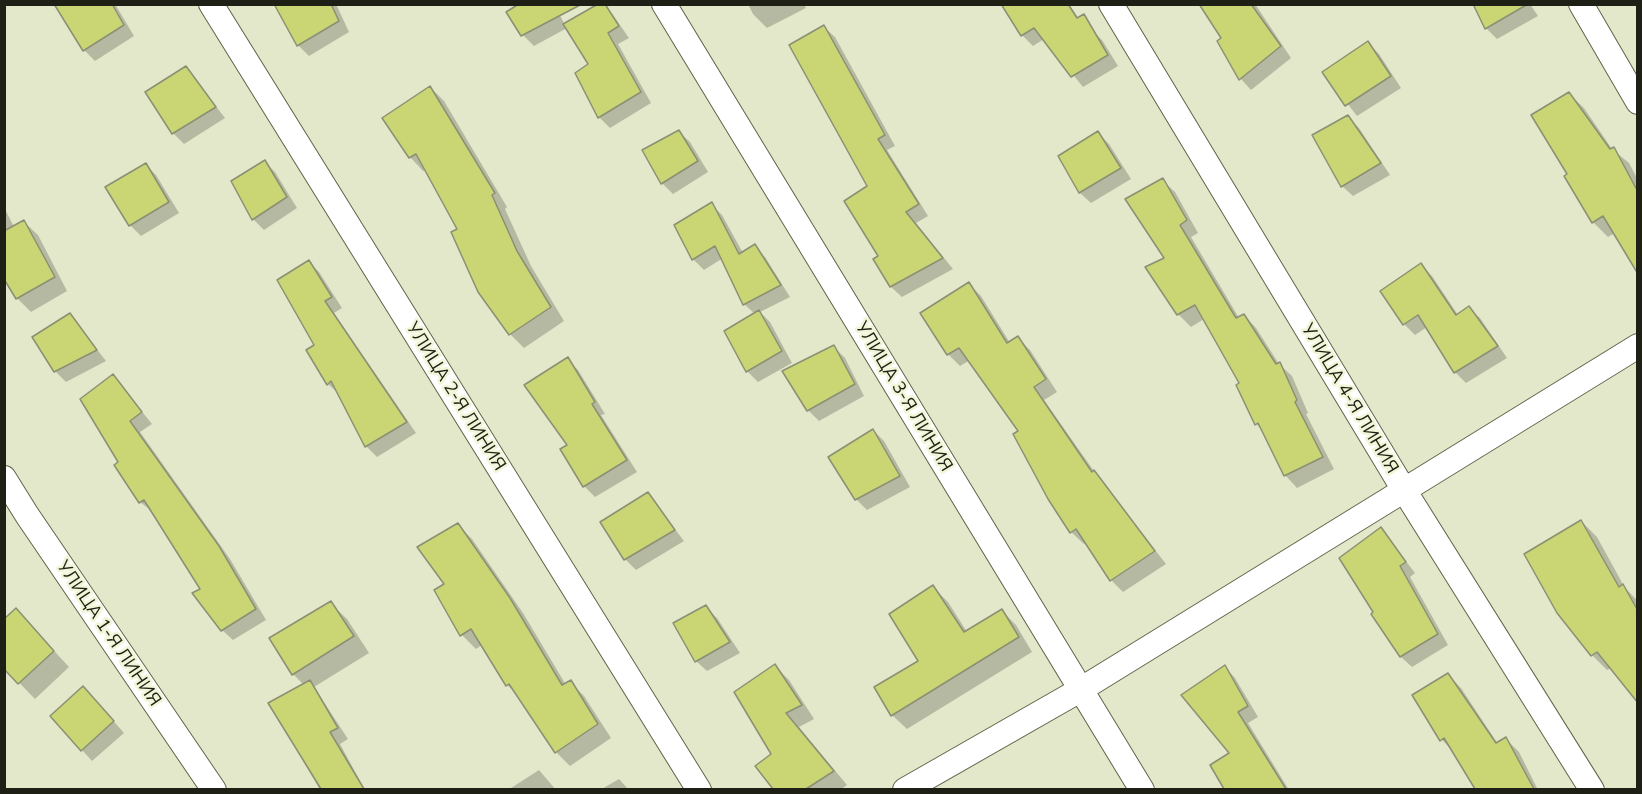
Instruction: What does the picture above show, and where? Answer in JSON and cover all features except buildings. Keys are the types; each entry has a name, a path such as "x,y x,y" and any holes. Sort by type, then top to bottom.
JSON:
{"street":[{"name":"УЛИЦА 2-Я ЛИНИЯ","path":"211,4 699,789"},
{"name":"УЛИЦА 3-Я ЛИНИЯ","path":"664,4 1142,789"},
{"name":"УЛИЦА 4-Я ЛИНИЯ","path":"1111,4 1404,490 1592,789"},
{"path":"1581,4 1638,102"},
{"path":"905,789 1080,690 1638,346"},
{"name":"УЛИЦА 1-Я ЛИНИЯ","path":"4,478 214,789"}]}
